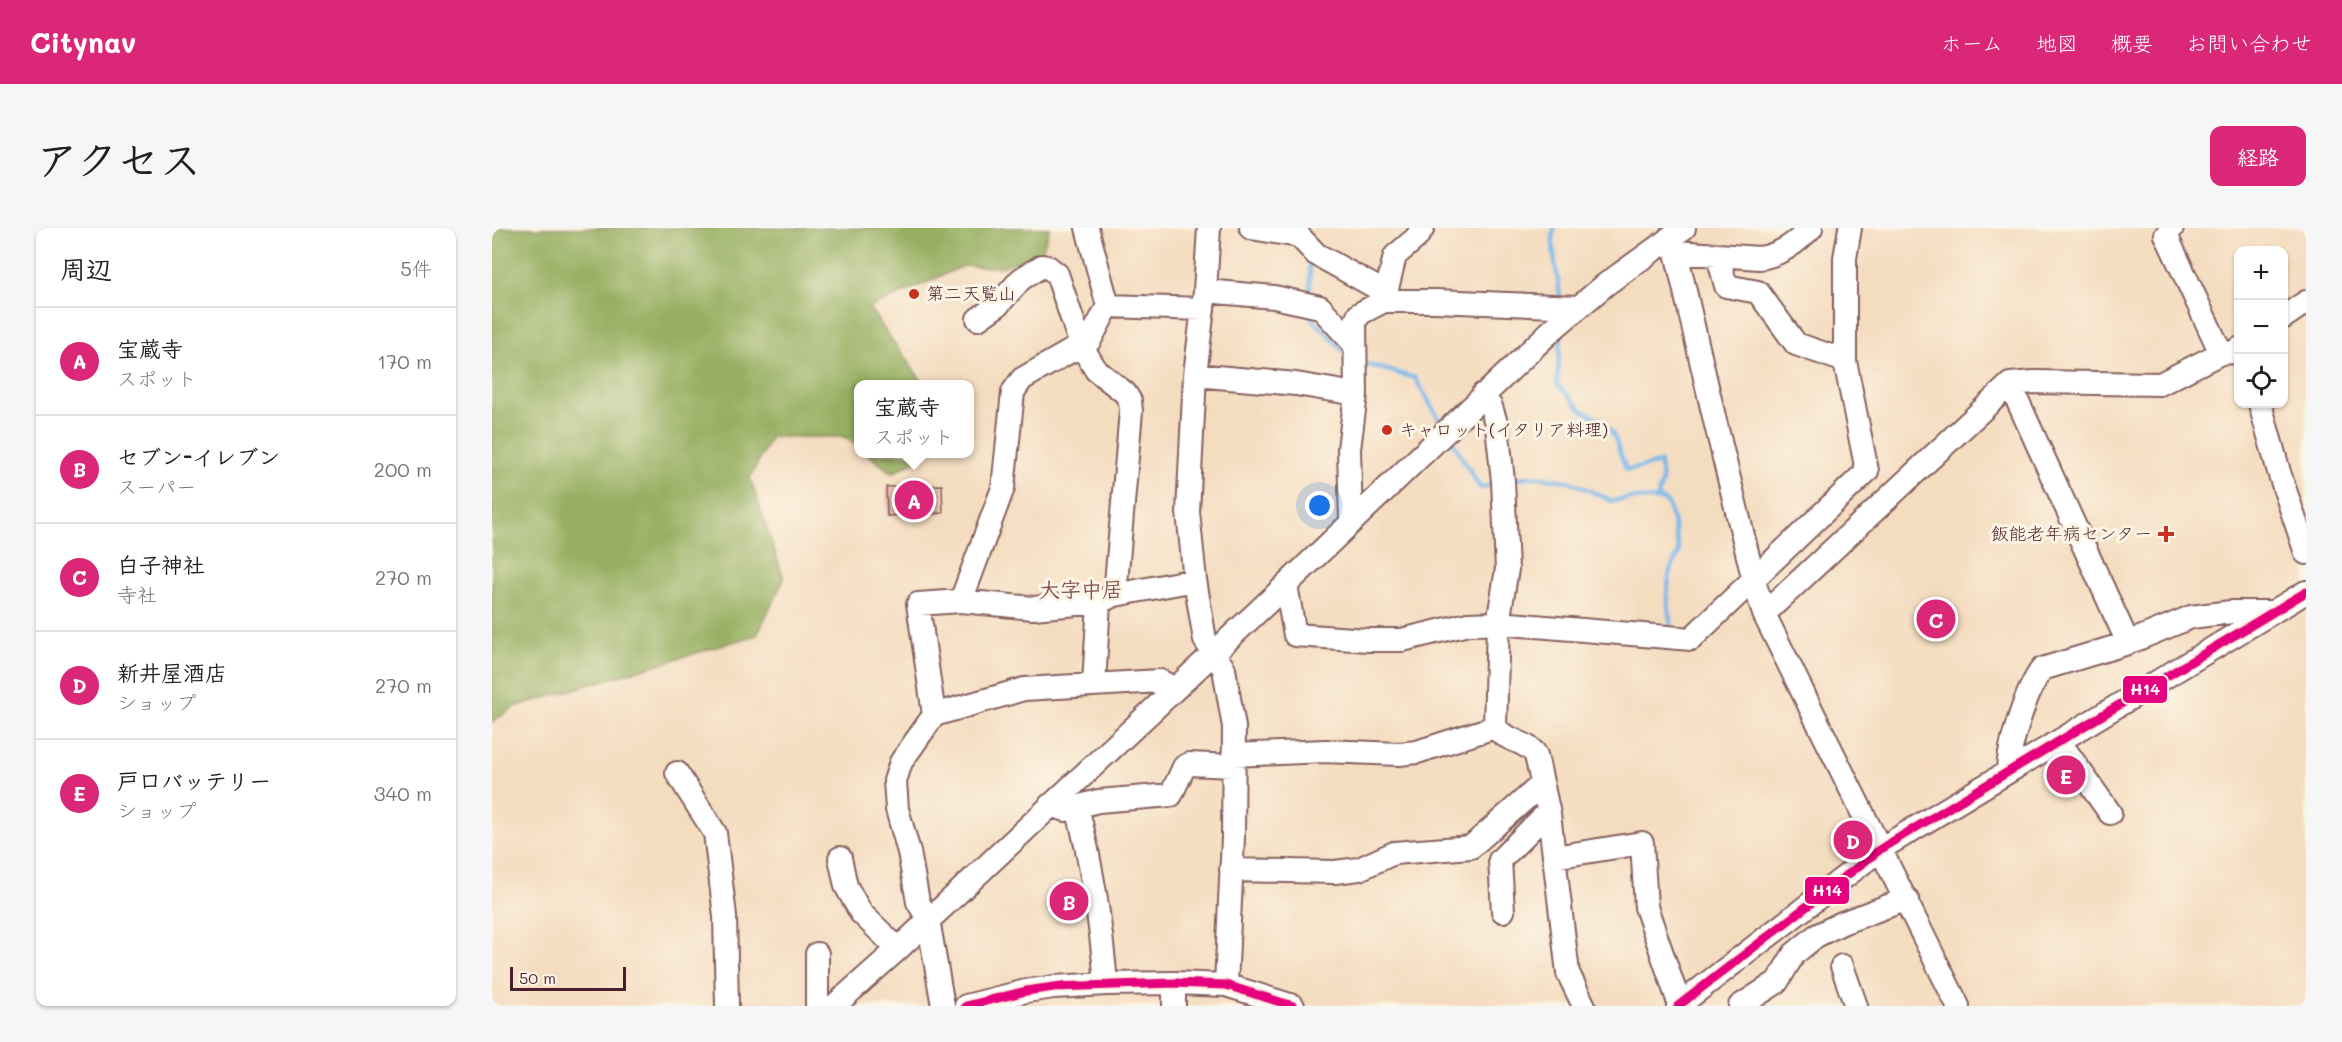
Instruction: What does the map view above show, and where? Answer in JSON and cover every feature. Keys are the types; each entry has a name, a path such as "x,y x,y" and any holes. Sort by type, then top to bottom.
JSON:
{"street":[{"path":"961,601 1003,488 1013,392 1022,379 1090,340 1108,306 1087,228"},
{"path":"1209,228 1204,300 1195,375 1188,512 1195,580 1205,640 1224,669 1234,727 1226,985"},
{"path":"1251,228 1299,236 1316,254 1385,298 1578,307"},
{"path":"1351,522 1349,449 1356,394 1354,323 1359,314 1385,298 1395,256 1416,238 1423,228"},
{"path":"1676,239 1718,256 1759,258 1772,256 1796,243 1811,228"},
{"path":"1286,585 1295,635 1402,640 1468,624 1498,623 1691,639 1867,471 1845,361 1845,258 1850,228"},
{"path":"1764,614 2010,384 2034,382 2160,384 2233,353 2166,235 2172,228"},
{"path":"834,1006 898,949 1173,688 1286,585 1483,394 1578,307 1676,239"},
{"path":"1676,239 1754,581 1764,614 1882,848 1958,1006"},
{"path":"1718,256 1726,286 1758,292 1796,344 1845,361"},
{"path":"978,320 998,305 1021,279 1042,266 1048,267 1057,274 1081,345 1096,370 1119,386 1130,401 1131,411 1094,684"},
{"path":"1108,306 1274,297 1320,307 1355,345"},
{"path":"2288,315 2306,302"},
{"path":"1195,375 1296,384 1356,394"},
{"path":"2010,384 2128,643"},
{"path":"1483,394 1491,407 1497,426 1503,481 1506,569 1498,623 1495,727 1501,735 1531,748 1536,755 1548,812 1568,973 1584,1006"},
{"path":"2262,408 2279,472 2306,553"},
{"path":"934,715 918,604 961,601 1033,608 1107,598 1195,580"},
{"path":"1554,857 1642,843 1646,907 1679,1006 1882,848 2306,592"},
{"path":"2008,771 2008,756 2033,680 2042,669 2128,643 2191,617 2231,612 2273,612"},
{"path":"943,1006 928,919 918,902 909,852 897,808 895,781 901,762 934,715 1024,689 1160,681 1173,688"},
{"path":"1050,806 1066,810 1098,801 1171,795 1176,789 1184,767 1189,764 1325,751 1399,754 1417,752 1495,727"},
{"path":"2059,741 2110,813"},
{"path":"677,772 715,833 725,916 727,1006"},
{"path":"1231,870 1335,872 1359,869 1394,853 1471,847 1542,784"},
{"path":"1077,807 1089,851 1106,984"},
{"path":"1503,911 1500,860 1548,812"},
{"path":"840,858 846,886 861,913 898,949"},
{"path":"1740,1006 1777,982 1794,954 1815,936 1842,923 1907,900"},
{"path":"817,954 817,1006"},
{"path":"1842,966 1856,1006"},
{"path":"1174,983 1174,1006"},
{"path":"966,1006 1026,991 1106,984 1174,983 1226,985 1293,1006"}],"green space":[{"path":"492,228 1050,228 1041,254 1001,267 963,266 869,308 921,380 854,380 854,444 845,437 771,437 750,478 784,579 757,635 514,707 492,722"},
{"path":"872,458 920,458 892,473"}],"building":[{"path":"942,485 943,513 887,516 886,487"}],"waterway":[{"path":"1554,228 1553,246 1560,299"},
{"path":"1310,259 1310,298"},
{"path":"1310,313 1310,316 1347,355"},
{"path":"1561,332 1557,384 1582,410 1602,421 1614,436 1627,470 1660,463 1662,482 1658,495 1661,500"},
{"path":"1363,363 1415,378 1442,424"},
{"path":"1450,437 1480,488 1495,484"},
{"path":"1509,481 1529,476 1569,481 1612,501 1632,498 1664,500 1668,504 1673,520 1679,552 1670,571 1667,594 1671,627"}],"transit line":[{"name":"H14","path":"1678,1006 1882,848 2306,592"},
{"name":"H14","path":"966,1006 1026,991 1054,987 1174,983 1226,985 1293,1006"}],"place":[{"name":"第二天覧山","path":"914,294"},
{"name":"キャロット(イタリア料理)","path":"1387,430"},
{"name":"宝蔵寺","path":"914,500"},
{"name":"飯能老年病センター","path":"2166,534"},
{"name":"白子神社","path":"1936,619"},
{"name":"戸口バッテリー","path":"2066,775"},
{"name":"新井屋酒店","path":"1853,840"},
{"name":"セブン-イレブン","path":"1069,901"}],"district":[{"name":"大字中居","path":"1081,590"}]}
